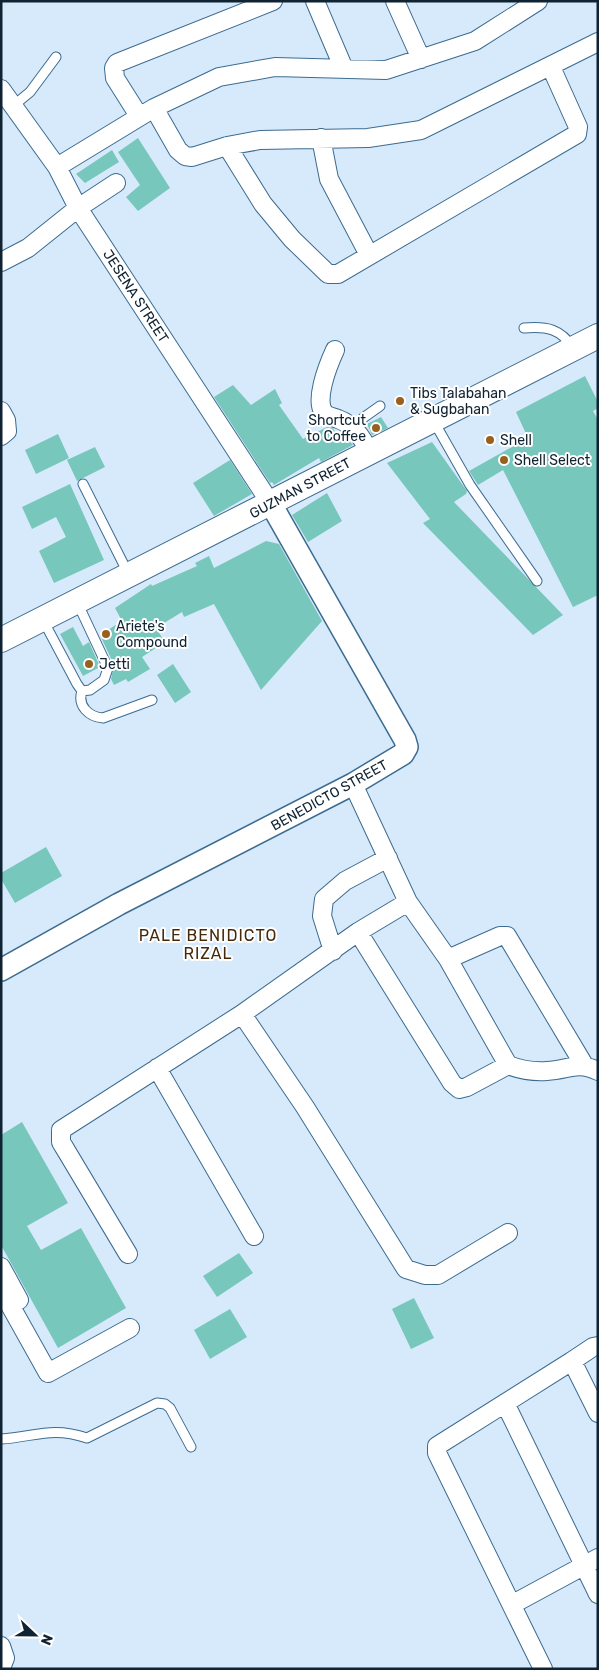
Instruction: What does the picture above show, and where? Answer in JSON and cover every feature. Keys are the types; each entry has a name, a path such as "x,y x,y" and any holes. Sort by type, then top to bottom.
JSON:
{"main road":[{"name":"GUZMAN STREET","path":"1,640 598,336"}],"street":[{"path":"274,1 117,63 114,68 115,78 185,156 192,157 227,146 260,140 368,138 421,130 598,42"},
{"path":"314,1 344,69"},
{"path":"399,2 422,59"},
{"path":"57,167 146,112 219,77 275,67 386,70 475,40 527,4"},
{"path":"227,146 262,204 292,239 328,274 338,274 577,134 578,127 551,67"},
{"name":"JESENA STREET","path":"1,89 57,167 78,208 271,504"},
{"path":"321,138 329,179 369,255"},
{"path":"1,262 28,248 78,208 116,184"},
{"path":"334,350 322,384 320,402 322,411 328,416 352,425 369,451"},
{"path":"1,411 6,420 7,430 1,436"},
{"name":"BENEDICTO STREET","path":"1,970 119,904 353,784 403,754 407,747 405,740 271,504"},
{"path":"353,784 408,902 448,959 508,1065 536,1072 591,1068 513,942 507,936 500,936 448,959"},
{"path":"333,951 322,916 324,899 345,881 388,858"},
{"path":"128,1254 61,1142 61,1130 242,1014 358,932 408,902"},
{"path":"358,932 452,1084 459,1089 467,1087 508,1065"},
{"path":"242,1014 304,1107 406,1269 425,1275 438,1275 508,1233"},
{"path":"157,1068 254,1236"},
{"path":"1,1267 53,1371"},
{"path":"1,1290 53,1371"},
{"path":"53,1371 130,1328"},
{"path":"543,1669 513,1604 437,1453 437,1446 593,1347 598,1346"},
{"path":"572,1361 598,1413"},
{"path":"505,1403 590,1562 598,1594"},
{"path":"513,1604 590,1562"},
{"path":"1,1646 5,1658 1,1668"}],"lane":[{"path":"13,106 30,92 56,56"},
{"path":"524,328 539,326 553,329 565,336 573,349"},
{"path":"357,430 363,418 380,406"},
{"path":"433,420 470,486 537,581"},
{"path":"83,484 129,576"},
{"path":"77,602 108,668 104,680 90,690 82,690"},
{"path":"43,619 82,690 80,696 82,705 90,715 95,718 103,718 152,700"},
{"path":"1,1439 51,1431 70,1432 87,1438 157,1403 164,1404 170,1408 191,1446"}],"building":[{"path":"138,138 170,188 138,211 126,197 140,185 118,152"},
{"path":"112,150 119,162 85,183 76,174"},
{"path":"585,376 598,402 598,408 593,411 598,420 598,595 573,607 503,470 478,485 469,471 528,438 516,412"},
{"path":"233,385 251,405 275,389 282,403 279,405 303,439 327,427 333,428 338,437 343,434 353,445 321,462 319,458 274,485 272,482 270,483 214,397"},
{"name":"Shortcut to Coffee","path":"381,417 388,428 372,435 367,424"},
{"path":"58,434 69,458 36,474 25,450"},
{"path":"432,442 467,491 466,494 454,502 563,615 533,635 423,523 430,519 387,463"},
{"path":"95,447 105,467 77,481 67,460"},
{"path":"230,460 252,494 214,516 193,483"},
{"path":"70,484 104,560 54,583 39,551 66,537 56,517 32,529 22,507"},
{"path":"327,493 342,521 308,542 292,515"},
{"path":"266,541 279,544 322,621 261,690 214,604 184,617 182,612 156,628 165,642 142,657 150,669 128,682 126,679 114,685 111,679 114,665 100,635 122,621 115,608 151,584 152,586 197,566 195,563 209,556 214,568"},
{"path":"73,627 83,646 89,642 100,667 83,676 60,634"},
{"path":"173,664 191,692 175,703 157,675"},
{"path":"46,847 62,876 15,903 1,879 1,873"},
{"path":"22,1122 68,1203 27,1226 41,1250 81,1228 126,1308 58,1348 1,1245 1,1135"},
{"path":"239,1253 253,1273 217,1297 203,1276"},
{"path":"414,1298 434,1338 411,1349 392,1309"},
{"path":"230,1309 247,1337 210,1359 194,1330"}],"place":[{"name":"Tibs Talabahan & Sugbahan","path":"400,401"},
{"name":"Shortcut to Coffee","path":"376,428"},
{"name":"Shell","path":"490,440"},
{"name":"Shell Select","path":"504,460"},
{"name":"Ariete's Compound","path":"106,634"},
{"name":"Jetti","path":"89,664"}],"district":[{"name":"PALE BENIDICTO RIZAL","path":"208,944"}]}
